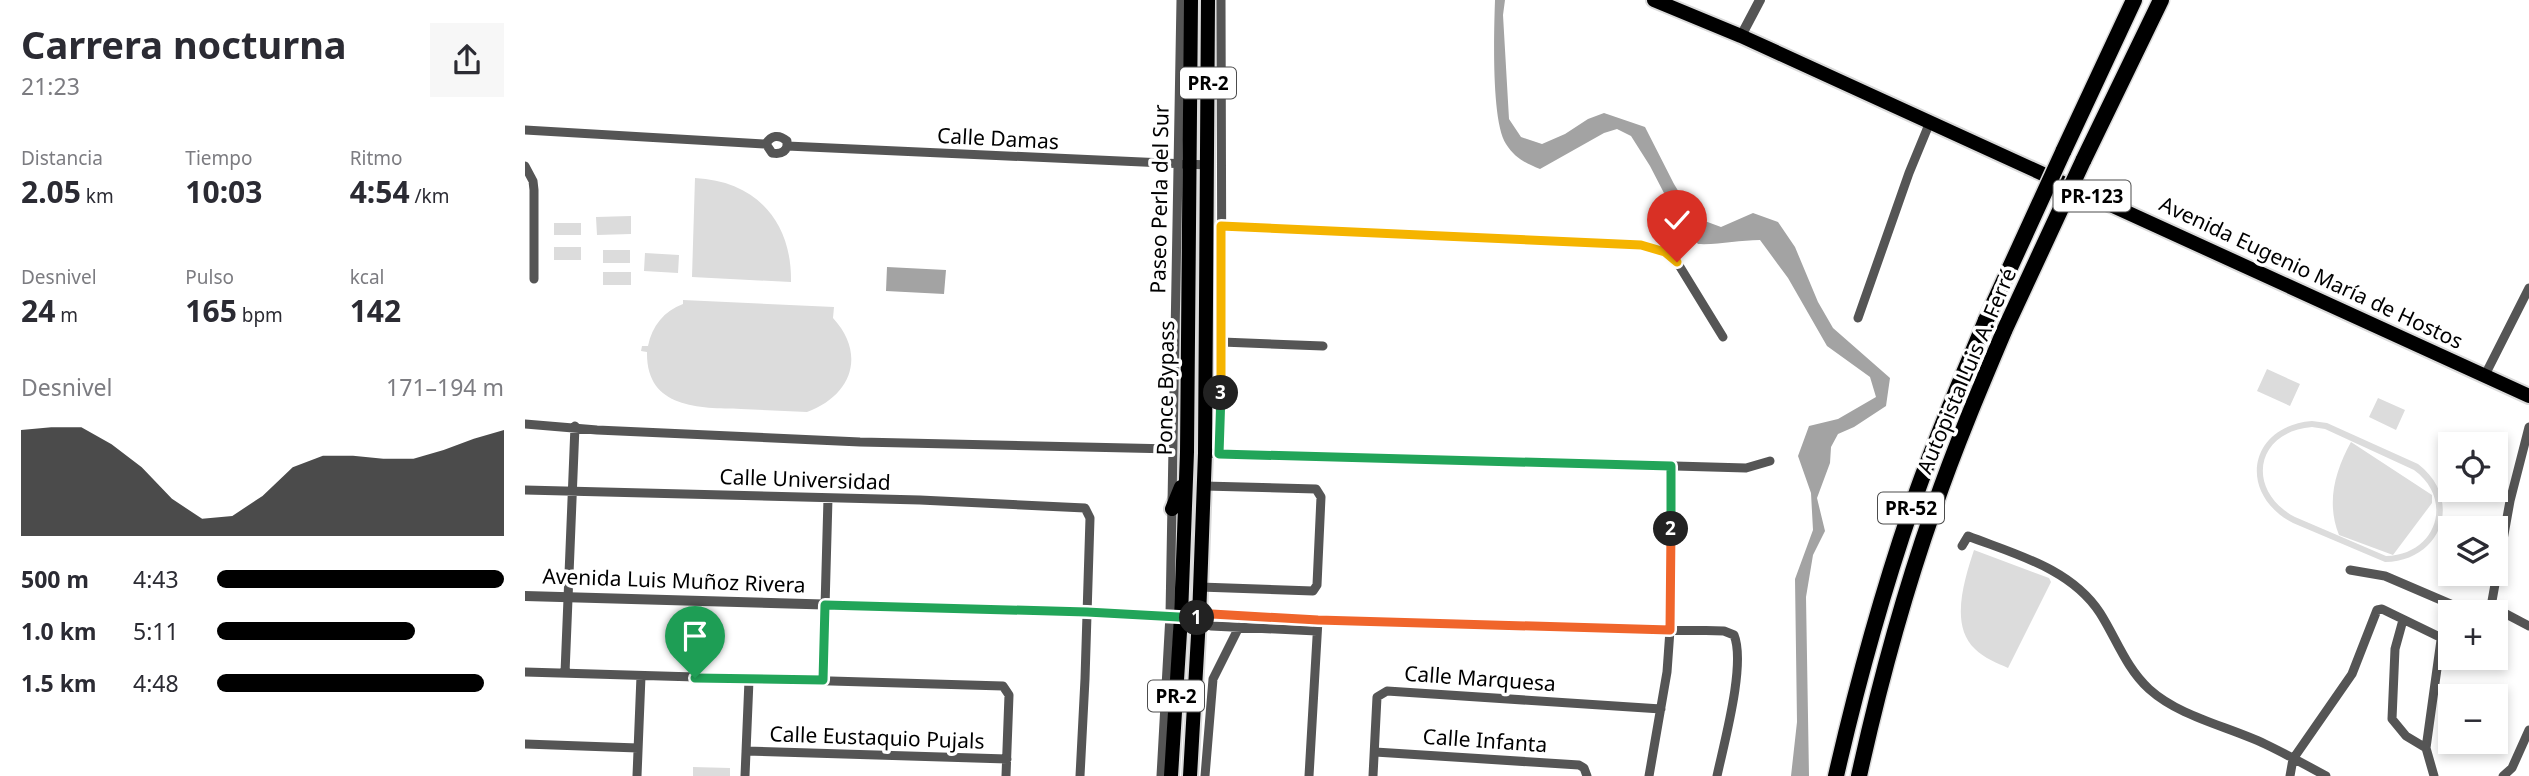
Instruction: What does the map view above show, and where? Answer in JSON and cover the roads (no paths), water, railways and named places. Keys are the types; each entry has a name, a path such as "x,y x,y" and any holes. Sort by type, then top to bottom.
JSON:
{"highway":[{"name":"Autopista Luis A. Ferré","path":"1836,776 1853,702 1913,501 1986,320 2134,0"},
{"name":"Autopista Luis A. Ferré","path":"1859,776 1893,635 1934,509 2005,329 2161,0"},
{"path":"2129,67 2145,53 2174,0"}],"main road":[{"name":"Ponce Bypass","path":"1171,776 1175,616 1186,475 1184,164 1191,0"},
{"name":"Ponce Bypass","path":"1190,776 1204,486 1212,454 1208,0"},
{"name":"Avenida Eugenio María de Hostos","path":"1654,0 1671,4 2529,396"},
{"path":"1172,509 1186,475"}],"street":[{"name":"Paseo Perla del Sur","path":"1161,776 1175,616 1173,449 1184,164 1181,0"},
{"path":"1221,0 1222,342 1212,454 1746,468 1770,461"},
{"path":"1741,36 1760,0"},
{"path":"1859,318 1909,173 1930,122"},
{"name":"Calle Damas","path":"525,130 766,144 777,136 787,141 787,146 1208,165"},
{"path":"525,166 533,181 534,279"},
{"path":"1221,226 1641,245 1665,252 1677,262 1723,337"},
{"path":"2485,374 2529,288"},
{"path":"1222,342 1323,346"},
{"path":"525,424 575,426 597,430 873,442 1173,449"},
{"path":"565,673 575,426"},
{"path":"2493,600 2510,501 2529,427"},
{"path":"1649,776 1667,672 1670,630 1671,466"},
{"path":"1200,587 1313,591 1317,584 1321,497 1317,489 1204,486"},
{"name":"Calle Universidad","path":"525,490 1085,508 1090,518 1087,612"},
{"path":"823,680 828,498"},
{"path":"1962,546 1968,536 2052,569 2077,588 2098,610 2129,665 2150,690 2185,712 2264,744 2326,776"},
{"path":"2350,570 2385,576 2441,600"},
{"name":"Avenida Luis Muñoz Rivera","path":"525,596 1087,612 1199,618"},
{"path":"2290,776 2293,758 2352,674 2377,610 2382,609 2438,637"},
{"path":"1080,776 1087,612"},
{"path":"1199,618 1212,614 1279,617 1318,626"},
{"path":"1278,629 1279,617"},
{"path":"2508,617 2529,626"},
{"path":"1199,618 1211,626 1278,629 1318,626 1724,631 1734,635 1738,645 1736,675 1717,776"},
{"path":"2403,620 2395,649 2392,719 2406,736 2425,748"},
{"path":"1205,776 1213,679 1239,626"},
{"path":"1309,776 1318,626"},
{"path":"2434,776 2425,748 2440,670"},
{"path":"525,672 1003,686 1009,695 1006,776"},
{"path":"637,776 641,676"},
{"path":"745,776 749,680"},
{"name":"Calle Marquesa","path":"1373,776 1377,697 1387,691 1661,709"},
{"path":"2503,776 2512,768 2529,730"},
{"path":"525,744 638,748"},
{"name":"Calle Eustaquio Pujals","path":"746,751 1007,759"},
{"name":"Calle Infanta","path":"1375,752 1579,765 1584,768 1587,776"}]}
